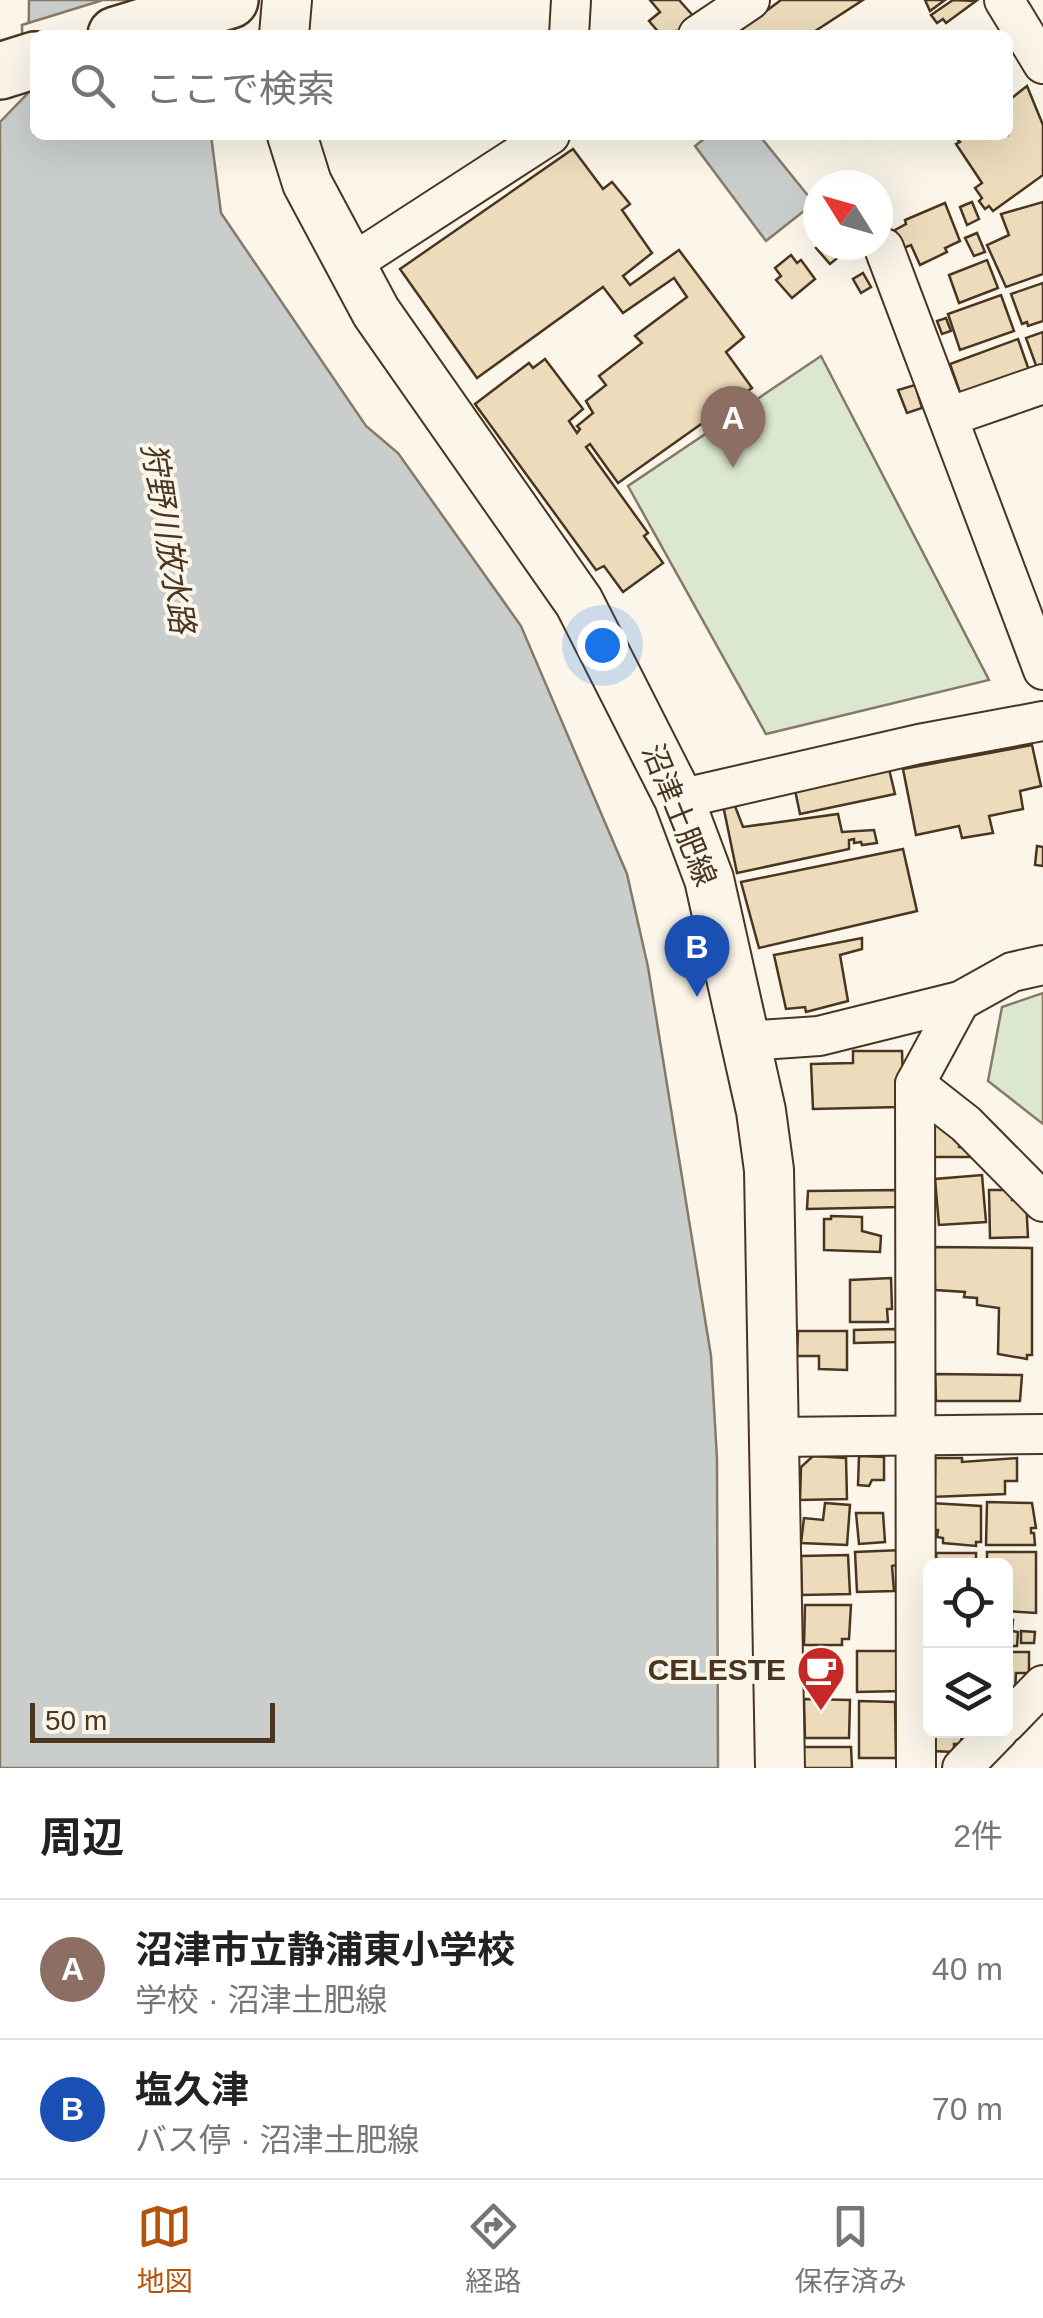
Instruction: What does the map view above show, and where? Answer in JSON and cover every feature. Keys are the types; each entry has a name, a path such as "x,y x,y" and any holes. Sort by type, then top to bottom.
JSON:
{"highway":[{"path":"132,30 230,0"}],"main road":[{"path":"284,30 287,0"},
{"name":"沼津土肥線","path":"294,140 307,183 376,312 578,602 679,799 709,879 762,1111 769,1170 780,1768"}],"street":[{"path":"568,30 571,0"},
{"path":"705,30 750,0"},
{"path":"1004,0 1043,64"},
{"path":"351,264 542,140"},
{"path":"889,260 1043,670"},
{"path":"948,417 1043,384"},
{"path":"679,799 919,744 1043,721"},
{"path":"746,1042 819,1036 960,1001 1012,972 1043,965"},
{"path":"916,1768 914,1084 960,1001"},
{"path":"914,1084 966,1124 1043,1202"},
{"path":"776,1437 1043,1434"},
{"path":"1013,1716 1043,1684"},
{"path":"962,1768 991,1738"}],"green space":[{"path":"821,356 989,680 766,734 628,486"},
{"path":"1043,993 1043,1124 988,1081 1002,1007"}],"water":[{"name":"狩野川放水路","path":"29,0 228,0 218,30 30,30 30,140 212,140 221,213 366,426 398,453 521,626 627,874 648,967 711,1356 717,1459 718,1768 0,1768 0,122 28,93"},
{"path":"703,140 763,140 803,189 803,212 766,241 695,146"}],"pier":[{"path":"103,0 233,0 223,30 30,30 30,58 23,89 22,25"}],"building":[{"path":"650,0 679,0 696,19 683,30 657,30 649,21 660,12"},
{"path":"781,0 863,0 817,30 741,30"},
{"path":"925,0 945,0 930,11"},
{"path":"953,0 976,1 946,23 943,19 937,23 931,15"},
{"path":"1027,86 1043,125 1043,175 993,211 989,206 985,209 979,201 982,198 975,188 982,183 956,144 958,140 1013,140 1013,97"},
{"path":"573,149 603,189 612,182 630,204 622,210 652,253 623,276 630,285 679,250 744,337 726,352 752,388 618,483 590,444 586,447 648,533 644,536 663,563 623,592 604,566 596,570 475,404 529,363 533,368 545,359 583,409 569,421 577,433 577,426 593,413 586,401 606,385 599,376 642,343 635,336 687,297 674,278 623,313 603,287 477,378 400,269"},
{"path":"972,202 979,219 967,225 960,207"},
{"path":"1043,202 1043,274 1006,287 987,245 1009,235 1001,214"},
{"path":"945,203 960,241 920,265 911,245 901,249 893,231 906,224 905,220"},
{"path":"977,233 985,252 974,256 965,238"},
{"path":"791,255 797,263 801,260 815,279 792,298 776,280 781,276 775,268"},
{"path":"987,260 998,288 959,303 949,275"},
{"path":"863,273 871,287 861,293 853,279"},
{"path":"1043,283 1043,321 1022,324 1011,294"},
{"path":"1001,295 1014,331 960,350 948,314"},
{"path":"946,318 951,331 942,334 937,321"},
{"path":"1043,332 1043,366 1037,368 1026,338"},
{"path":"1018,339 1030,373 962,398 950,364"},
{"path":"915,385 922,408 907,413 898,390"},
{"path":"1032,745 1041,786 1020,791 1023,809 989,816 993,833 962,838 959,826 916,835 903,769"},
{"path":"889,769 895,794 800,814 795,790"},
{"path":"733,801 743,827 838,814 842,832 874,830 877,843 862,845 849,840 849,849 737,873 723,805"},
{"path":"1037,846 1043,847 1043,866 1035,865"},
{"path":"903,849 917,911 759,948 741,882"},
{"path":"862,938 862,949 840,955 848,1001 806,1012 805,1007 786,1009 774,955"},
{"path":"853,1051 902,1051 899,1107 813,1109 811,1064 853,1063"},
{"path":"932,1112 960,1134 959,1147 973,1147 982,1157 932,1157"},
{"path":"982,1175 986,1222 939,1225 935,1179"},
{"path":"898,1190 899,1207 807,1209 808,1191"},
{"path":"989,1190 1011,1190 1012,1200 1026,1200 1028,1237 990,1238"},
{"path":"862,1217 862,1231 881,1236 880,1252 824,1250 824,1219"},
{"path":"931,1247 1032,1248 1032,1355 1027,1355 1027,1359 998,1354 999,1308 977,1305 977,1298 964,1297 965,1292 935,1290 935,1282 930,1280"},
{"path":"891,1278 892,1309 887,1309 888,1322 850,1322 850,1280"},
{"path":"897,1329 897,1342 854,1343 854,1330"},
{"path":"798,1331 847,1331 847,1370 819,1369 819,1356 797,1356"},
{"path":"935,1374 1022,1375 1020,1401 936,1401"},
{"path":"813,1456 846,1458 847,1499 800,1500 801,1467"},
{"path":"859,1456 884,1457 884,1480 872,1480 869,1486 858,1485"},
{"path":"935,1458 962,1458 962,1462 1017,1458 1017,1481 1005,1481 1005,1494 931,1497 930,1473 935,1473"},
{"path":"987,1502 1032,1503 1036,1528 1031,1528 1031,1533 1035,1545 986,1545"},
{"path":"825,1503 850,1505 847,1545 801,1543 804,1518 823,1520"},
{"path":"930,1503 981,1506 981,1542 976,1542 976,1546 943,1543 943,1538 937,1537 938,1530 932,1530"},
{"path":"856,1513 883,1513 885,1542 859,1544"},
{"path":"902,1550 902,1564 892,1566 894,1591 857,1592 855,1552"},
{"path":"987,1552 1036,1552 1036,1613 1013,1611 1013,1558 987,1558"},
{"path":"936,1553 976,1553 976,1558 936,1558"},
{"path":"848,1555 850,1594 802,1595 801,1556"},
{"path":"805,1605 851,1605 849,1639 842,1639 842,1645 804,1645"},
{"path":"1013,1631 1018,1632 1017,1646 1013,1646"},
{"path":"1021,1631 1035,1632 1034,1643 1021,1643"},
{"path":"857,1651 903,1651 902,1691 857,1692"},
{"path":"1013,1652 1029,1652 1029,1673 1016,1673 1015,1691"},
{"path":"804,1699 850,1700 849,1738 805,1738"},
{"path":"859,1701 895,1702 896,1758 859,1758"},
{"path":"932,1738 961,1738 961,1744 954,1744 954,1752 932,1751"},
{"path":"803,1747 851,1747 852,1768 804,1768"}],"place":[{"name":"沼津市立静浦東小学校","path":"733,468"},
{"name":"塩久津","path":"697,997"},
{"name":"CELESTE","path":"821,1712"}]}
